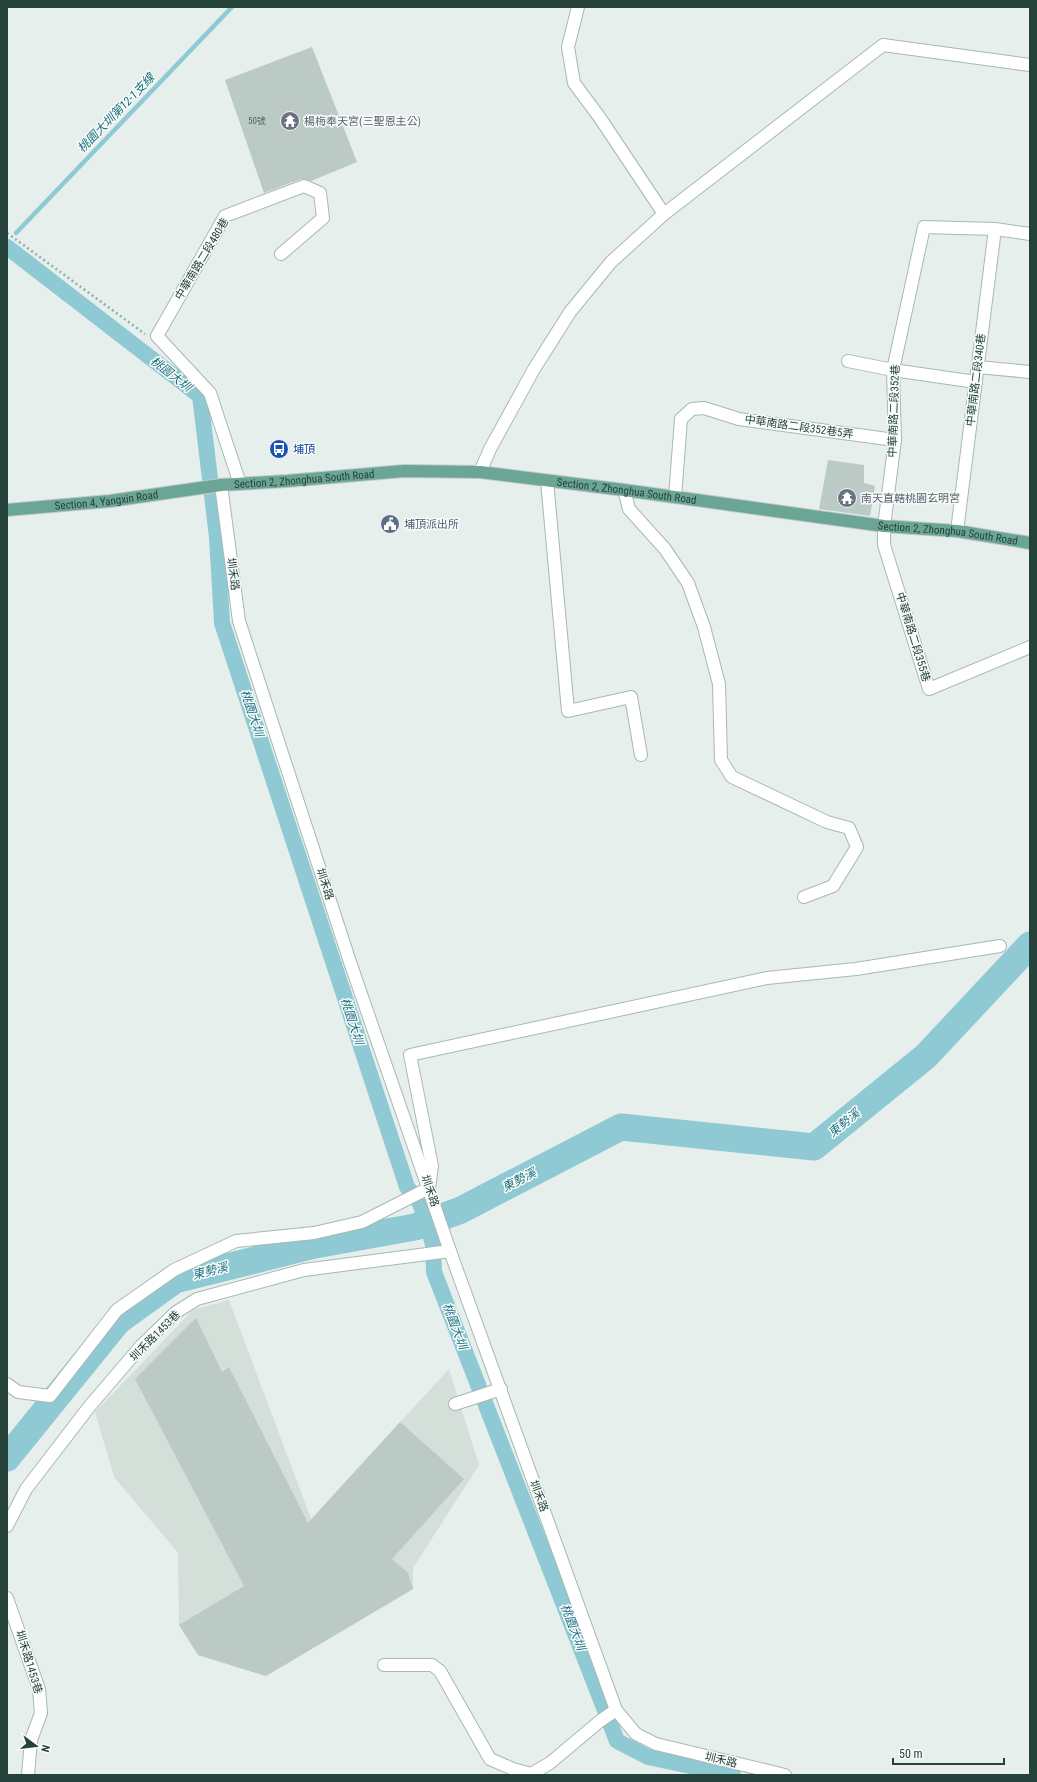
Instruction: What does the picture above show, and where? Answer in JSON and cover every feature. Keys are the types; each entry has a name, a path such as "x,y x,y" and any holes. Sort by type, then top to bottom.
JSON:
{"main road":[{"name":"Section 2, Zhonghua South Road","path":"205,487 404,471 480,472 624,490 884,526 957,531 1030,543"},
{"name":"Section 4, Yangxin Road","path":"7,510 110,501 205,487"}],"street":[{"path":"578,7 568,47 574,83 600,118 664,214"},
{"path":"480,472 490,449 534,369 570,312 612,262 664,214 883,45 1030,65"},
{"name":"中華南路二段480巷","path":"157,336 225,216 304,186 320,192 323,218 281,254"},
{"name":"中華南路二段352巷","path":"884,526 895,440 893,370 924,227 995,229"},
{"path":"995,229 1030,234"},
{"name":"中華南路二段340巷","path":"957,531 995,229"},
{"path":"157,336 210,393 240,484"},
{"path":"848,361 893,370 976,382"},
{"path":"978,367 1030,372"},
{"name":"中華南路二段352巷5弄","path":"675,497 681,419 692,409 704,408 739,419 895,440"},
{"path":"547,480 568,710 631,697 641,755"},
{"name":"圳禾路","path":"221,485 240,621 350,962 446,1248 500,1390 616,1710 636,1734 656,1744 786,1775"},
{"path":"624,490 629,509 665,549 688,583 704,628 719,684 721,760 732,777 827,822 849,828 857,848 833,886 804,897"},
{"name":"中華南路二段355巷","path":"884,526 884,545 929,689 1030,647"},
{"path":"7,1384 18,1392 50,1396 117,1310 174,1270 236,1241 314,1233 362,1222 403,1201 427,1192 432,1166 410,1055 767,978 856,969 1000,946"},
{"name":"圳禾路1453巷","path":"7,1526 26,1489 89,1407 141,1346 175,1313 197,1299 304,1270 424,1254 446,1248"},
{"path":"455,1404 500,1390"},
{"name":"圳禾路1453巷","path":"7,1598 39,1689 40,1713 31,1740 28,1775"},
{"path":"384,1665 432,1665 440,1671 490,1759 513,1769 531,1774 550,1763 600,1721 616,1710"}],"path":[{"path":"7,233 145,334 157,336"}],"shaded area":[{"path":"229,1300 311,1519 449,1369 479,1465 413,1568 413,1589 266,1676 198,1655 179,1625 178,1553 114,1477 95,1412 193,1310"}],"building":[{"name":"楊梅奉天宮(三聖恩主公)","path":"312,47 357,162 311,181 301,179 264,193 225,80"},
{"name":"南天直轄桃園玄明宮","path":"828,460 864,465 864,483 875,486 870,516 819,509"},
{"path":"196,1318 222,1372 229,1367 308,1523 400,1422 464,1479 392,1559 408,1573 413,1589 266,1676 198,1655 179,1625 244,1586 135,1379"}],"waterway":[{"name":"桃園大圳第12-1支線","path":"16,233 232,7"},
{"name":"桃園大圳","path":"7,247 200,396 217,537 222,623 407,1187 420,1203 433,1244 434,1272 617,1741 648,1757 733,1775"},
{"name":"東勢溪","path":"7,1458 118,1321 175,1280 315,1245 415,1227 461,1210 621,1127 814,1147 926,1056 1030,945"}],"place":[{"name":"楊梅奉天宮(三聖恩主公)","path":"290,121"},
{"name":"埔頂","path":"279,449"},
{"name":"南天直轄桃園玄明宮","path":"847,498"},
{"name":"埔頂派出所","path":"390,524"}]}
